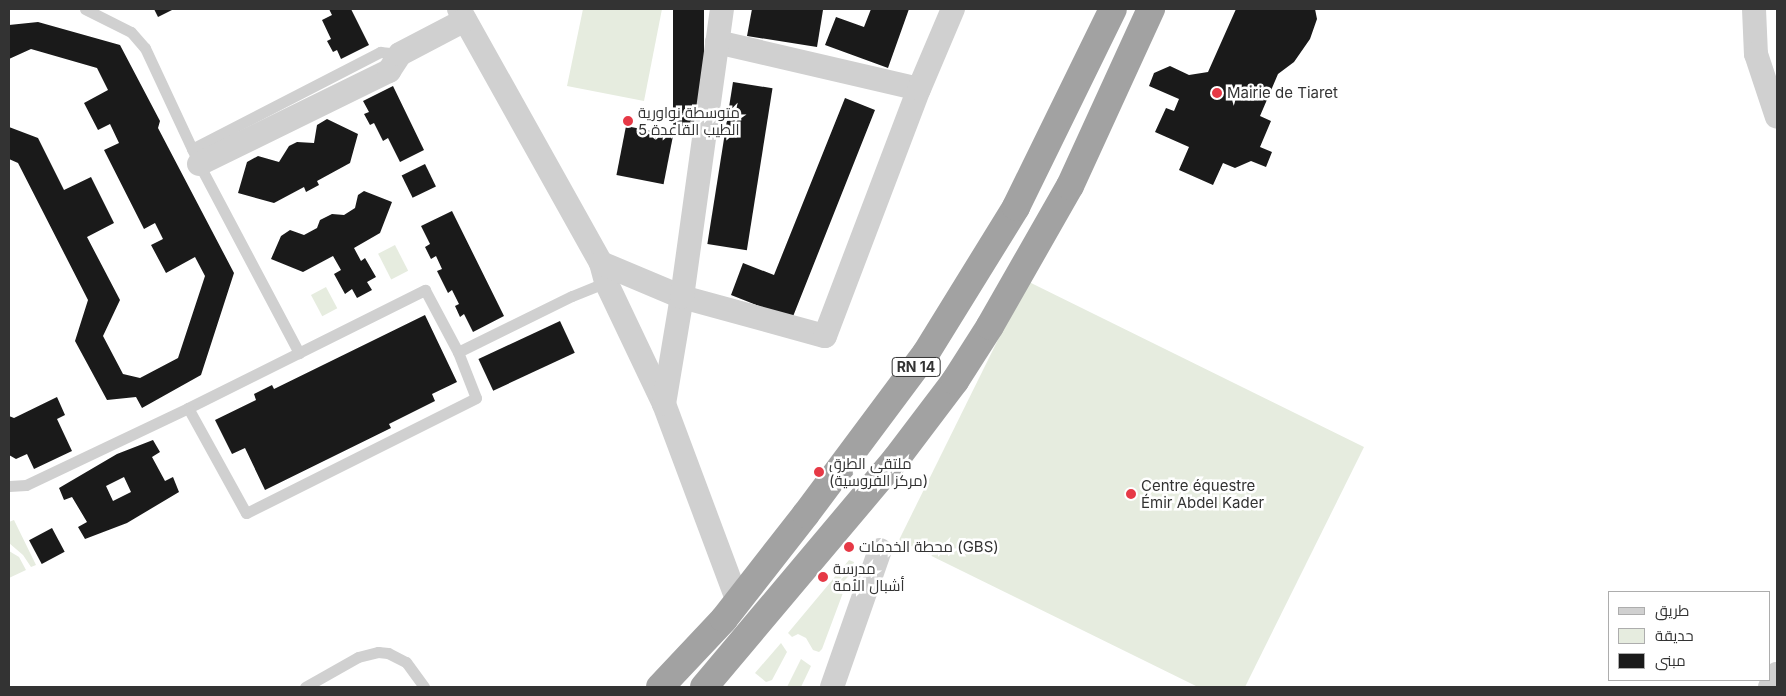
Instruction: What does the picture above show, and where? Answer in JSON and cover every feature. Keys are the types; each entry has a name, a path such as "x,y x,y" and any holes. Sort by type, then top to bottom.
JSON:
{"highway":[{"name":"RN 14","path":"660,687 724,619 737,599 806,514 926,353 1016,207 1113,9"},
{"name":"RN 14","path":"704,687 896,459 980,342 1070,186 1151,9"}],"street":[{"path":"664,404 682,296 722,9"},
{"path":"604,272 825,336 919,89 954,9"},
{"path":"1754,9 1756,54 1777,117"},
{"path":"196,156 388,71 400,54 462,14 604,272 664,404 737,599"},
{"path":"717,42 919,89"},
{"path":"1756,54 1777,69"},
{"path":"832,687 880,550"},
{"path":"1770,687 1777,674"}],"lane":[{"path":"85,9 130,32 145,48 196,156 299,353"},
{"path":"458,352 604,272"},
{"path":"9,486 26,485 188,408 425,290 458,352 476,398 246,513 188,408"},
{"path":"305,687 358,657 378,652 388,653 406,662 424,687"}],"green space":[{"path":"583,9 662,9 644,101 567,86"},
{"path":"395,245 408,271 391,279 378,254"},
{"name":"Centre équestre Émir Abdel Kader","path":"1027,281 1364,447 1245,687 1198,687 899,540"},
{"path":"326,287 337,308 322,316 311,295"},
{"path":"14,520 36,565 31,567 23,555 9,543 9,522"},
{"path":"9,551 19,557 26,570 9,578"},
{"path":"849,560 854,562 853,566 822,649 819,652 813,650 806,638 798,634 792,637 788,633"},
{"path":"781,643 787,652 772,680 766,682 755,673"},
{"path":"801,659 811,666 801,687 787,687"}],"building":[{"path":"154,9 174,9 158,17"},
{"path":"329,9 351,9 369,45 341,59 337,50 333,52 327,41 331,39 322,20 332,15"},
{"path":"673,9 704,9 704,127 673,127"},
{"path":"752,9 823,10 817,47 747,36"},
{"path":"871,9 909,9 888,68 825,45 836,17 864,27"},
{"name":"Mairie de Tiaret","path":"1236,9 1315,9 1317,19 1310,39 1294,62 1278,74 1260,116 1271,121 1260,147 1272,152 1266,167 1251,161 1235,168 1223,163 1213,185 1179,170 1189,147 1155,132 1166,108 1174,111 1179,99 1149,86 1154,73 1170,66 1189,75 1208,72"},
{"path":"38,22 120,45 160,121 158,128 234,273 201,375 142,408 136,397 107,400 75,341 88,300 18,163 9,159 9,127 38,138 64,190 91,177 114,223 87,237 120,300 103,336 123,374 140,378 178,358 205,276 195,257 166,273 151,245 163,239 155,223 144,229 104,150 119,143 110,124 98,130 84,103 108,90 97,68 31,49 9,59 9,25"},
{"path":"733,82 773,88 747,250 707,244"},
{"path":"393,86 424,150 400,162 388,138 383,141 374,123 370,125 364,114 369,112 363,101"},
{"path":"845,98 875,110 792,319 731,295 743,263 774,275"},
{"path":"327,119 358,134 350,163 317,181 319,185 306,192 304,187 274,203 238,193 247,162 258,156 279,162 289,146 297,142 314,143 317,125"},
{"path":"626,126 673,135 664,184 616,175"},
{"path":"425,164 436,186 413,198 402,175"},
{"path":"364,191 392,202 380,233 354,248 361,261 365,258 376,277 367,282 372,290 357,298 352,289 345,294 334,274 341,270 333,256 303,272 271,259 281,236 290,230 304,235 317,228 320,220 332,214 344,215 355,208 358,195"},
{"path":"452,211 504,316 473,332 464,314 460,317 455,306 459,304 452,290 448,293 437,271 442,269 436,256 431,259 425,247 430,244 421,226"},
{"path":"425,315 457,382 432,394 435,401 389,424 391,428 265,490 245,448 232,454 215,420 256,400 254,394 272,385 274,389"},
{"path":"560,321 575,353 493,391 478,359"},
{"path":"57,397 65,415 57,419 72,451 34,469 27,454 16,459 9,455 9,416 14,418"},
{"path":"153,440 160,452 152,457 165,481 173,477 179,492 127,523 85,539 78,527 87,522 72,497 64,500 59,488 117,454","holes":["124,477 131,492 113,501 106,486"]},
{"path":"52,528 65,552 42,564 29,540"}],"place":[{"name":"Mairie de Tiaret","path":"1217,93"},
{"name":"متوسطة نواورية الطيب القاعدة 5","path":"628,121"},
{"name":"ملتقى الطرق (مركز الفروسية)","path":"819,472"},
{"name":"Centre équestre Émir Abdel Kader","path":"1131,494"},
{"name":"محطة الخدمات (GBS)","path":"849,547"},
{"name":"مدرسة أشبال الأمة","path":"823,577"}]}
